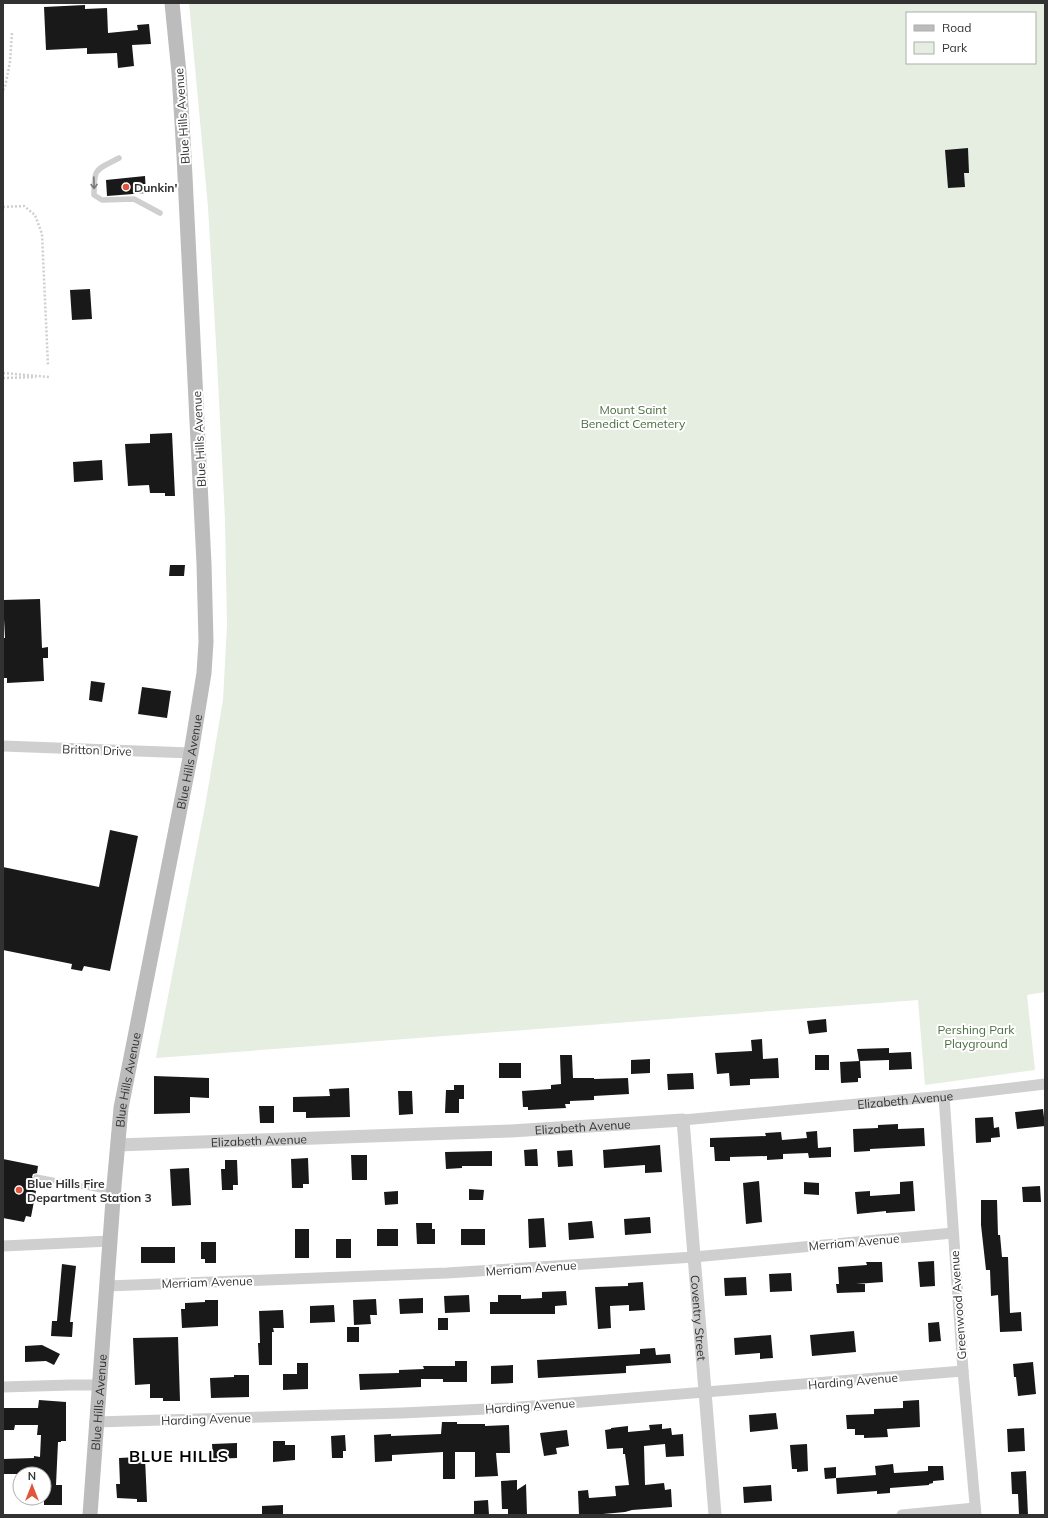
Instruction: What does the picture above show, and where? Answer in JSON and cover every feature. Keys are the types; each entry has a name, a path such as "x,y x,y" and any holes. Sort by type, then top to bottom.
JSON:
{"main road":[{"name":"Blue Hills Avenue","path":"90,1515 113,1192 121,1108 191,754 204,673 206,642 206,598 184,156 179,73 172,3"}],"street":[{"name":"Britton Drive","path":"3,746 191,754"},
{"name":"Elizabeth Avenue","path":"118,1145 510,1131 683,1120 944,1096 1045,1084"},
{"name":"Greenwood Avenue","path":"944,1096 963,1372 976,1512"},
{"name":"Coventry Street","path":"683,1120 715,1515"},
{"name":"Merriam Avenue","path":"107,1286 447,1273 694,1257 954,1233"},
{"path":"3,1246 110,1241"},
{"name":"Harding Avenue","path":"96,1422 402,1413 507,1408 963,1372"},
{"path":"3,1387 71,1385 99,1386"},
{"path":"902,1515 976,1512"}],"lane":[{"path":"119,158 99,169 94,176 94,195 102,200 134,199 160,213"},
{"path":"36,1177 113,1192"}],"path":[{"path":"3,90 5,87 10,62 12,33"},
{"path":"3,207 24,206 35,215 42,234 48,366"},
{"path":"3,373 49,376 3,378"}],"green space":[{"name":"Mount Saint Benedict Cemetery","path":"189,3 1045,3 1045,992 1027,995 1035,1070 925,1085 918,1000 156,1058 205,806 223,700 227,626 225,520 208,207"}],"building":[{"path":"85,5 85,9 107,8 108,33 138,30 137,25 149,24 151,44 132,45 134,66 118,68 117,53 87,54 87,48 46,50 44,7"},
{"path":"968,148 969,173 964,173 965,187 948,188 945,150"},
{"name":"Dunkin'","path":"145,176 146,193 107,196 106,180"},
{"path":"90,289 92,319 72,320 70,290"},
{"path":"172,433 175,496 165,496 165,493 150,493 149,485 128,486 125,444 150,443 150,434"},
{"path":"102,460 103,480 74,482 73,462"},
{"path":"170,565 185,565 184,576 169,576"},
{"path":"40,599 42,648 48,647 48,658 43,658 44,681 7,683 7,678 3,678 3,638 5,638 3,600"},
{"path":"91,681 105,683 102,702 89,700"},
{"path":"142,687 171,691 167,718 138,714"},
{"path":"110,830 138,836 110,971 84,966 82,971 71,969 72,964 3,950 3,867 99,887"},
{"path":"826,1019 827,1032 809,1034 807,1021"},
{"path":"762,1039 763,1059 778,1058 779,1078 750,1079 750,1085 730,1086 729,1073 717,1074 715,1053 752,1051 751,1040"},
{"path":"889,1048 889,1053 911,1052 912,1069 889,1070 889,1060 859,1061 857,1049"},
{"path":"560,1055 572,1055 573,1078 628,1078 629,1094 594,1096 594,1100 570,1101 570,1104 565,1104 566,1108 528,1110 528,1107 523,1107 522,1091 551,1089 551,1085 561,1084"},
{"path":"815,1055 829,1055 829,1070 815,1070"},
{"path":"650,1059 650,1073 631,1074 631,1060"},
{"path":"860,1061 861,1078 858,1078 858,1082 841,1083 840,1062"},
{"path":"499,1063 521,1063 521,1078 499,1078"},
{"path":"693,1073 694,1089 668,1090 667,1074"},
{"path":"154,1076 209,1078 209,1098 190,1097 190,1113 154,1114"},
{"path":"454,1085 464,1085 464,1099 459,1099 459,1113 445,1113 446,1090 454,1090"},
{"path":"349,1088 350,1117 306,1118 306,1112 293,1112 293,1097 330,1096 329,1089"},
{"path":"398,1091 412,1091 413,1114 399,1115"},
{"path":"259,1106 274,1106 274,1123 260,1123"},
{"path":"1043,1109 1045,1126 1017,1129 1015,1112"},
{"path":"993,1117 994,1128 999,1127 1000,1137 991,1138 991,1142 976,1143 975,1118"},
{"path":"898,1124 898,1129 924,1128 925,1146 870,1149 870,1151 854,1152 853,1129 878,1128 878,1125"},
{"path":"817,1131 818,1148 831,1147 831,1157 809,1158 808,1153 783,1154 783,1159 767,1160 767,1156 730,1157 730,1161 715,1161 714,1147 710,1147 710,1138 766,1136 765,1133 781,1132 782,1140 807,1138 806,1132"},
{"path":"660,1145 662,1172 645,1173 645,1165 604,1168 603,1150"},
{"path":"537,1149 538,1166 525,1166 524,1150"},
{"path":"572,1150 573,1166 558,1167 557,1151"},
{"path":"492,1151 492,1166 462,1166 462,1168 446,1169 445,1152"},
{"path":"351,1155 367,1155 367,1180 352,1180"},
{"path":"308,1158 309,1184 303,1184 303,1188 292,1188 291,1159"},
{"name":"Blue Hills Fire Department Station 3","path":"3,1159 38,1166 37,1173 33,1174 32,1177 35,1181 33,1190 36,1191 31,1217 26,1216 24,1222 3,1218"},
{"path":"225,1160 237,1160 238,1185 233,1185 233,1190 222,1190 221,1169 225,1169"},
{"path":"189,1168 191,1205 172,1206 170,1169"},
{"path":"759,1181 762,1222 746,1224 743,1183"},
{"path":"913,1181 915,1211 886,1213 886,1211 857,1214 855,1192 870,1191 870,1196 900,1194 900,1182"},
{"path":"804,1182 819,1183 819,1195 804,1194"},
{"path":"1040,1186 1041,1202 1023,1202 1022,1187"},
{"path":"469,1189 484,1190 483,1200 469,1200"},
{"path":"398,1191 398,1204 385,1205 384,1192"},
{"path":"981,1200 997,1200 998,1235 1000,1235 1002,1257 1008,1257 1010,1313 1021,1312 1022,1331 1000,1332 998,1295 991,1296 990,1270 986,1270 981,1225"},
{"path":"650,1217 651,1233 625,1235 624,1219"},
{"path":"544,1218 546,1247 529,1248 528,1219"},
{"path":"592,1221 594,1238 569,1240 568,1223"},
{"path":"416,1223 432,1223 432,1229 435,1229 435,1244 417,1244"},
{"path":"295,1229 309,1229 309,1258 295,1258"},
{"path":"377,1229 398,1229 398,1246 377,1246"},
{"path":"461,1229 485,1229 485,1245 461,1245"},
{"path":"336,1239 351,1239 351,1258 336,1258"},
{"path":"201,1242 216,1242 216,1263 205,1263 205,1259 201,1259"},
{"path":"141,1247 175,1247 175,1263 141,1263"},
{"path":"934,1261 935,1286 920,1287 918,1262"},
{"path":"866,1262 882,1262 883,1282 856,1284 865,1284 865,1292 837,1293 836,1284 839,1284 838,1267 867,1265"},
{"path":"62,1264 76,1266 70,1322 73,1322 72,1337 51,1336 52,1321 57,1321"},
{"path":"791,1273 792,1291 770,1292 769,1274"},
{"path":"746,1277 747,1295 725,1296 724,1278"},
{"path":"643,1282 645,1310 629,1311 629,1305 610,1306 611,1328 598,1329 595,1287 628,1286 628,1283"},
{"path":"566,1291 567,1305 555,1306 555,1314 490,1314 490,1302 498,1302 498,1295 521,1295 521,1299 542,1298 542,1292"},
{"path":"469,1295 470,1312 445,1313 444,1296"},
{"path":"423,1298 423,1313 400,1314 399,1299"},
{"path":"376,1299 377,1315 370,1315 371,1324 354,1325 353,1300"},
{"path":"205,1300 218,1300 218,1326 182,1328 181,1309 185,1309 185,1303 205,1302"},
{"path":"334,1305 335,1322 310,1323 310,1306"},
{"path":"283,1310 284,1328 273,1328 274,1332 272,1332 272,1365 259,1365 259,1311"},
{"path":"438,1318 448,1318 448,1330 438,1330"},
{"path":"939,1322 941,1341 929,1342 928,1323"},
{"path":"347,1327 359,1327 359,1342 347,1342"},
{"path":"854,1331 856,1352 812,1356 810,1335"},
{"path":"771,1335 773,1358 760,1359 760,1353 735,1355 734,1338"},
{"path":"178,1337 180,1401 163,1401 163,1398 150,1398 150,1384 135,1385 133,1338"},
{"path":"42,1345 60,1354 54,1365 46,1361 25,1362 25,1346"},
{"path":"655,1348 656,1355 670,1354 671,1363 626,1366 626,1373 538,1378 537,1360 640,1354 640,1349"},
{"path":"455,1361 467,1361 467,1382 443,1382 443,1379 421,1379 421,1387 360,1390 359,1374 399,1373 399,1370 424,1369 423,1366 455,1366"},
{"path":"1033,1362 1036,1394 1018,1396 1013,1364"},
{"path":"297,1363 308,1363 308,1389 283,1390 283,1374 297,1374"},
{"path":"513,1365 513,1383 491,1384 491,1366"},
{"path":"234,1375 249,1375 249,1397 211,1398 210,1378 234,1377"},
{"path":"39,1400 66,1402 66,1441 58,1442 56,1485 62,1485 62,1505 52,1505 52,1466 12,1466 12,1474 3,1474 3,1459 34,1458 34,1456 40,1457 41,1435 37,1435 38,1425 15,1425 14,1430 3,1430 3,1408 38,1408"},
{"path":"919,1400 920,1427 887,1429 888,1437 864,1438 864,1435 855,1435 855,1429 847,1429 846,1415 874,1414 874,1409 903,1408 903,1401"},
{"path":"776,1413 778,1429 750,1432 749,1415"},
{"path":"442,1422 457,1422 457,1424 485,1424 485,1426 509,1425 510,1453 496,1453 498,1476 475,1477 475,1452 455,1452 455,1479 443,1479 443,1452 392,1455 392,1461 375,1462 374,1435 391,1434 391,1436 441,1434"},
{"path":"662,1424 662,1429 671,1428 672,1435 683,1434 684,1456 666,1457 665,1444 644,1446 645,1485 664,1483 665,1490 671,1489 672,1507 579,1515 578,1491 588,1490 589,1498 616,1496 615,1486 629,1485 623,1448 607,1449 605,1430 628,1426 628,1432 650,1430 649,1425"},
{"path":"1024,1428 1025,1451 1008,1452 1007,1429"},
{"path":"567,1430 569,1446 556,1448 557,1454 544,1456 540,1433"},
{"path":"345,1435 346,1451 343,1451 343,1458 332,1458 331,1436"},
{"path":"273,1441 285,1441 285,1445 295,1445 295,1460 273,1462"},
{"path":"237,1443 237,1458 213,1459 212,1444"},
{"path":"807,1444 808,1471 797,1472 797,1469 792,1469 790,1445"},
{"path":"138,1457 138,1459 145,1458 147,1502 137,1502 137,1499 117,1498 116,1484 120,1484 119,1458"},
{"path":"893,1464 894,1473 928,1471 928,1466 943,1466 944,1480 933,1481 933,1483 929,1485 890,1488 890,1493 877,1494 877,1491 837,1494 836,1478 876,1475 875,1466"},
{"path":"836,1467 836,1478 825,1479 824,1468"},
{"path":"1026,1471 1028,1515 1019,1515 1018,1494 1012,1494 1011,1472"},
{"path":"517,1480 517,1490 526,1484 527,1515 508,1515 508,1509 502,1509 501,1481"},
{"path":"771,1485 772,1501 744,1503 743,1487"},
{"path":"488,1500 489,1515 474,1515 474,1501"},
{"path":"283,1505 283,1515 262,1515 262,1506"}],"place":[{"name":"Dunkin'","path":"126,187"},
{"name":"Blue Hills Fire Department Station 3","path":"19,1190"}],"district":[{"name":"BLUE HILLS","path":"179,1456"}],"park label":[{"name":"Pershing Park Playground","path":"976,1036"}]}
